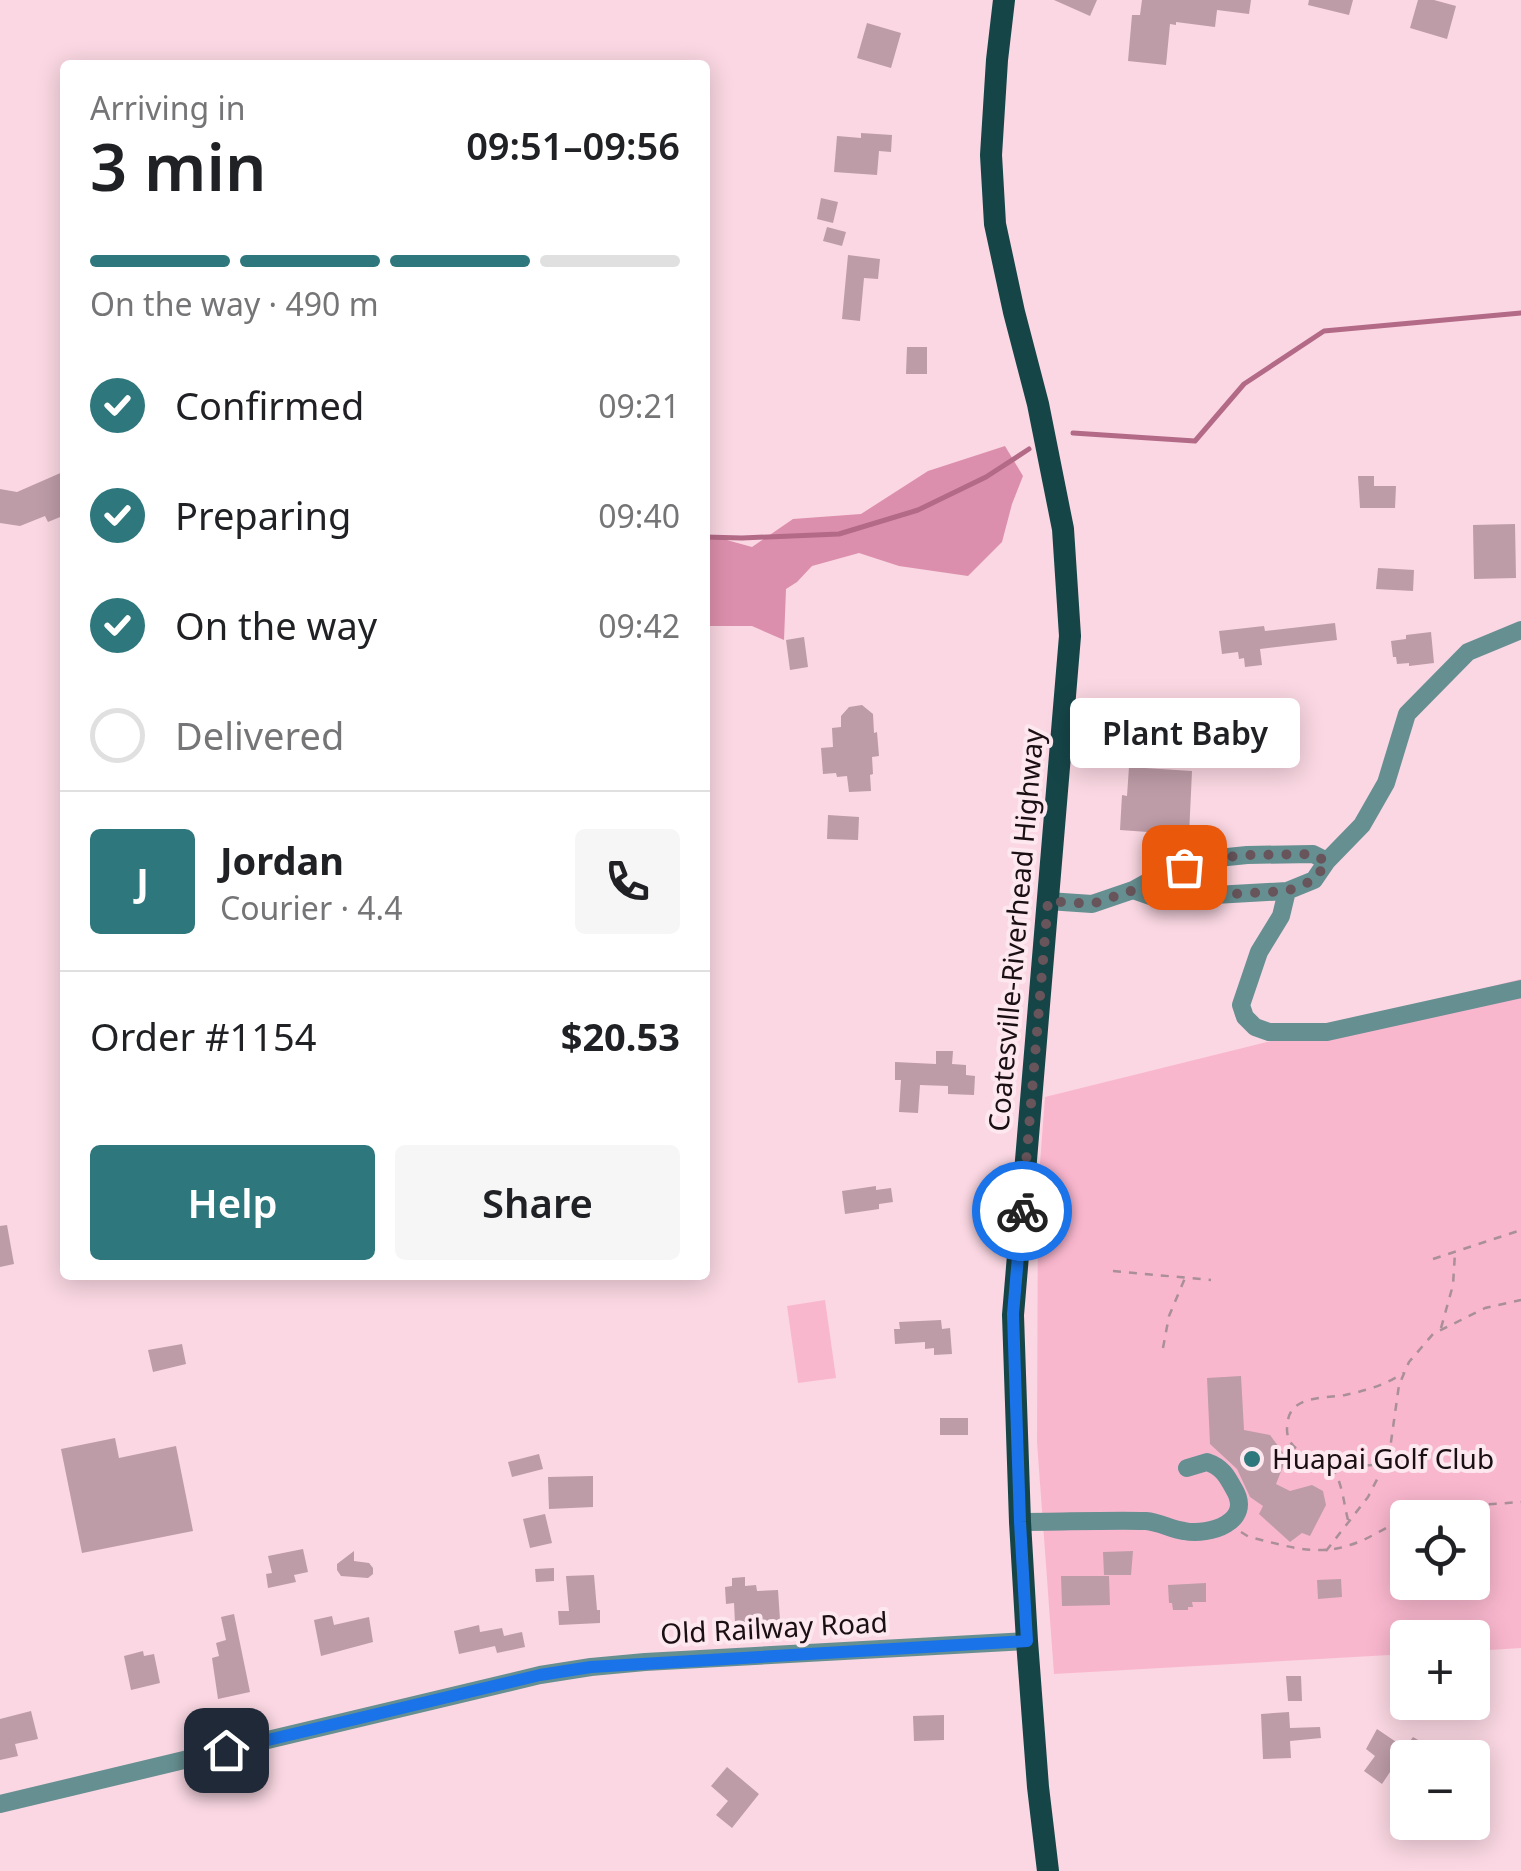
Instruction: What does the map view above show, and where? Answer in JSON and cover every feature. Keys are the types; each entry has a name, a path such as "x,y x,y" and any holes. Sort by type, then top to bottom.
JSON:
{"main road":[{"name":"Coatesville-Riverhead Highway","path":"1004,0 991,155 995,224 1038,404 1062,529 1070,636 1013,1314 1027,1641 1048,1871"}],"street":[{"path":"1134,890 1162,898 1287,891 1314,880 1362,825 1386,783 1407,714 1468,652 1521,630"},
{"path":"1048,901 1092,904 1208,859 1313,854 1327,862"},
{"path":"1287,891 1281,916 1259,952 1241,1004 1245,1018 1255,1027 1269,1032 1326,1032 1521,989"},
{"path":"1020,1522 1152,1521 1187,1532 1212,1529 1235,1518 1240,1500 1222,1470 1207,1462 1187,1468"},
{"name":"Old Railway Road","path":"0,1804 557,1672 645,1662 1027,1641"}],"path":[{"path":"1434,1259 1521,1230"},
{"path":"1440,1330 1454,1284 1454,1253"},
{"path":"1113,1271 1211,1280"},
{"path":"1163,1348 1169,1316 1186,1278"},
{"path":"1326,1550 1368,1497 1389,1456 1399,1385 1410,1362 1432,1334 1485,1308 1521,1300"},
{"path":"1384,1464 1332,1468 1294,1446 1287,1438 1287,1421 1302,1402 1372,1387 1405,1372"},
{"path":"1332,1468 1348,1522"},
{"path":"1490,1503 1521,1502"},
{"path":"1226,1524 1250,1538 1311,1552 1353,1545 1390,1527"}],"shaded area":[{"path":"1005,446 1023,476 1002,542 968,576 899,566 859,553 812,566 786,589 784,640 752,626 710,626 710,535 752,547 793,519 861,514 928,471"},
{"path":"1521,979 1521,1648 1490,1650 1490,1620 1390,1620 1390,1655 1054,1674 1037,1442 1038,1190 1045,1097"},
{"path":"825,1300 836,1378 798,1383 787,1306"}],"building":[{"path":"1054,0 1097,0 1090,16"},
{"path":"1142,0 1251,0 1249,14 1217,10 1215,27 1170,24 1166,65 1128,61 1132,15 1140,15"},
{"path":"1309,0 1353,0 1349,15 1308,5"},
{"path":"1418,0 1456,6 1447,39 1410,28"},
{"path":"867,23 901,33 891,68 857,58"},
{"path":"861,133 892,135 891,152 879,151 877,175 834,172 837,136 861,138"},
{"path":"821,198 838,202 833,223 817,219"},
{"path":"827,227 846,232 842,246 823,241"},
{"path":"848,255 880,259 878,279 864,278 860,321 842,319"},
{"path":"907,347 927,347 927,374 906,374"},
{"path":"60,473 60,517 48,522 45,516 20,526 0,523 0,489 17,492"},
{"path":"1358,476 1374,476 1374,486 1396,486 1395,508 1360,508"},
{"path":"1515,524 1516,578 1474,579 1473,525"},
{"path":"1378,568 1414,570 1413,591 1376,589"},
{"path":"1335,623 1337,640 1260,649 1262,665 1245,667 1238,652 1222,654 1219,631 1264,626 1265,631"},
{"path":"1431,632 1434,663 1397,664 1391,641"},
{"path":"804,637 808,667 790,670 786,640"},
{"path":"862,705 873,714 879,756 872,757 871,791 849,792 847,776 823,774 821,748 833,747 832,728 841,727 841,716 849,707"},
{"path":"1129,767 1192,771 1189,835 1120,830"},
{"path":"828,815 859,817 858,840 827,839"},
{"path":"936,1051 953,1051 952,1064 966,1065 966,1075 975,1076 974,1095 948,1094 948,1086 920,1085 918,1113 899,1112 901,1080 895,1080 895,1062 936,1064"},
{"path":"876,1186 876,1190 891,1188 893,1202 879,1204 879,1209 845,1214 842,1191"},
{"path":"7,1225 14,1264 0,1267 0,1226"},
{"path":"941,1320 942,1329 950,1328 952,1354 934,1355 934,1348 925,1349 925,1342 895,1344 894,1329 900,1329 899,1322"},
{"path":"182,1344 186,1364 153,1372 148,1350"},
{"name":"Huapai Golf Club","path":"1241,1376 1244,1430 1270,1435 1284,1454 1276,1484 1290,1491 1312,1485 1323,1491 1326,1505 1310,1536 1302,1533 1290,1542 1259,1514 1263,1506 1250,1497 1237,1469 1210,1444 1207,1378"},
{"path":"940,1418 968,1418 968,1435 940,1435"},
{"path":"115,1438 119,1458 176,1446 193,1531 82,1553 61,1449"},
{"path":"539,1454 543,1469 512,1477 508,1462"},
{"path":"593,1476 593,1507 549,1509 548,1477"},
{"path":"545,1514 552,1543 530,1548 523,1519"},
{"path":"303,1549 308,1572 294,1575 296,1582 268,1588 266,1574 272,1573 268,1556"},
{"path":"354,1551 354,1561 369,1563 373,1568 368,1578 341,1576 337,1570 337,1564"},
{"path":"1133,1551 1131,1575 1104,1575 1103,1552"},
{"path":"554,1568 554,1581 536,1582 535,1569"},
{"path":"594,1575 600,1623 559,1625 558,1611 569,1611 566,1576"},
{"path":"1061,1576 1109,1576 1110,1605 1062,1606"},
{"path":"745,1577 745,1586 756,1585 757,1591 778,1590 780,1620 735,1623 734,1603 726,1604 725,1587 732,1586 732,1578"},
{"path":"1341,1579 1342,1597 1318,1599 1317,1580"},
{"path":"1206,1583 1206,1602 1192,1602 1193,1607 1188,1610 1173,1610 1168,1585"},
{"path":"234,1614 250,1692 218,1699 212,1658 219,1656 216,1643 226,1640 221,1617"},
{"path":"332,1616 334,1625 369,1617 373,1642 321,1656 314,1620"},
{"path":"479,1625 480,1632 502,1628 504,1636 522,1632 525,1647 497,1653 495,1646 459,1654 454,1631"},
{"path":"143,1651 144,1656 154,1654 160,1683 131,1690 124,1656"},
{"path":"1286,1676 1301,1676 1302,1701 1288,1701"},
{"path":"31,1711 38,1739 15,1744 18,1756 0,1760 0,1719"},
{"path":"1289,1712 1290,1728 1320,1727 1321,1738 1290,1741 1291,1758 1263,1759 1261,1714"},
{"path":"944,1715 944,1740 914,1741 913,1716"},
{"path":"1377,1729 1393,1740 1390,1740 1390,1772 1382,1784 1364,1771 1375,1756 1366,1749"},
{"path":"727,1767 759,1794 732,1828 716,1815 728,1801 711,1786"}],"waterway":[{"path":"1073,433 1195,441 1244,384 1324,331 1521,313"},
{"path":"710,537 839,534 918,510 986,477 1029,449"}],"way so far":[{"path":"1022,1211 1048,901 1092,904 1134,890 1162,898 1287,891 1314,880 1327,862 1313,854 1246,855 1208,859 1184,867"}],"place":[{"name":"Plant Baby","path":"1184,867"},
{"name":"Huapai Golf Club","path":"1252,1459"}],"route":[{"path":"226,1750 540,1675 591,1667 1027,1641 1013,1314 1022,1211"}]}
